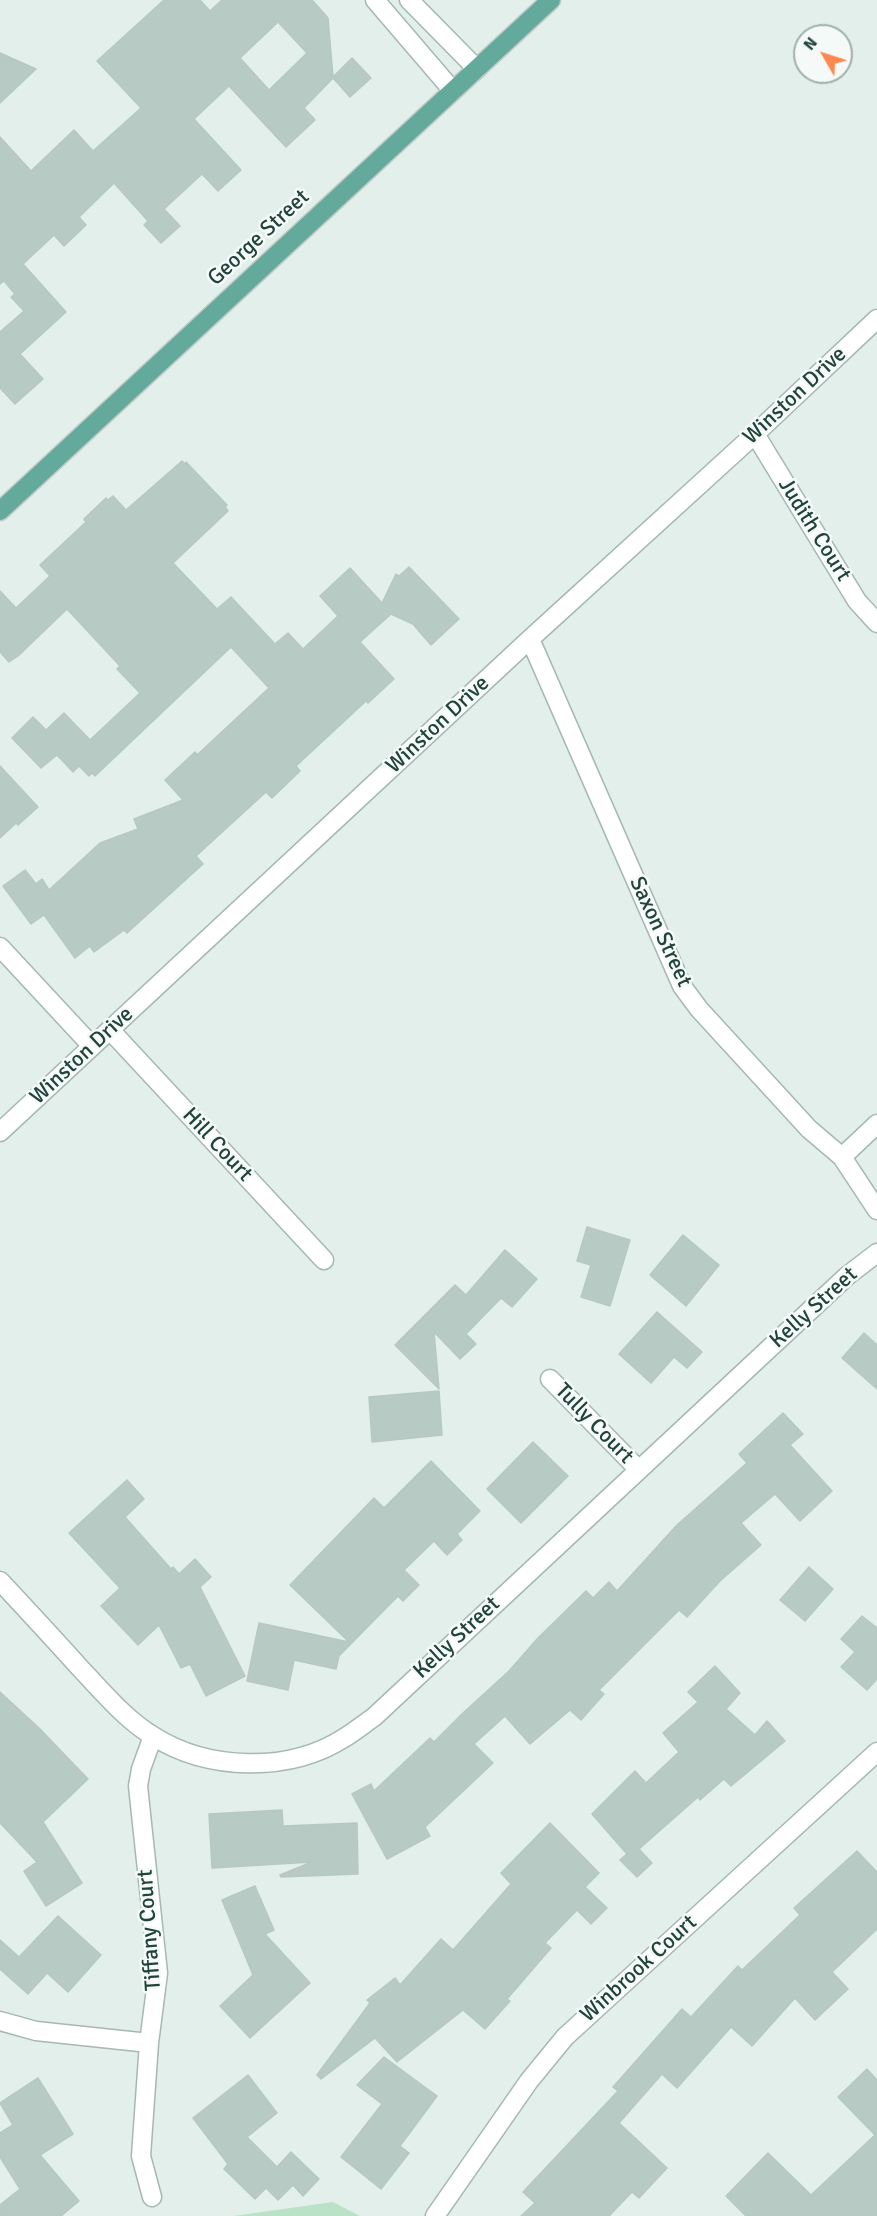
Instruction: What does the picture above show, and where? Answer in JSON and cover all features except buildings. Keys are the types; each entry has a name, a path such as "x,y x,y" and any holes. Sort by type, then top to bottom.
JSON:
{"main road":[{"name":"George Street","path":"0,511 551,0"}],"street":[{"path":"375,0 453,91"},
{"path":"409,0 477,69"},
{"name":"Winston Drive","path":"0,1132 877,319"},
{"name":"Judith Court","path":"755,434 857,601 877,622"},
{"name":"Saxon Street","path":"530,639 682,986 699,1009 809,1129 842,1156 877,1210"},
{"path":"0,947 92,1046"},
{"name":"Hill Court","path":"110,1030 324,1260"},
{"path":"842,1156 877,1124"},
{"name":"Kelly Street","path":"0,1581 106,1696 153,1736 183,1750 214,1760 245,1764 278,1762 309,1754 343,1739 374,1717 847,1276 877,1253"},
{"name":"Tully Court","path":"550,1378 638,1469"},
{"name":"Tiffany Court","path":"152,2197 141,2156 149,2043 158,1972 138,1786 141,1769 153,1736"},
{"name":"Winbrook Court","path":"435,2216 529,2081 565,2037 877,1752"},
{"path":"0,2021 36,2031 149,2043"}],"green space":[{"path":"333,2202 360,2216 234,2216"}]}
